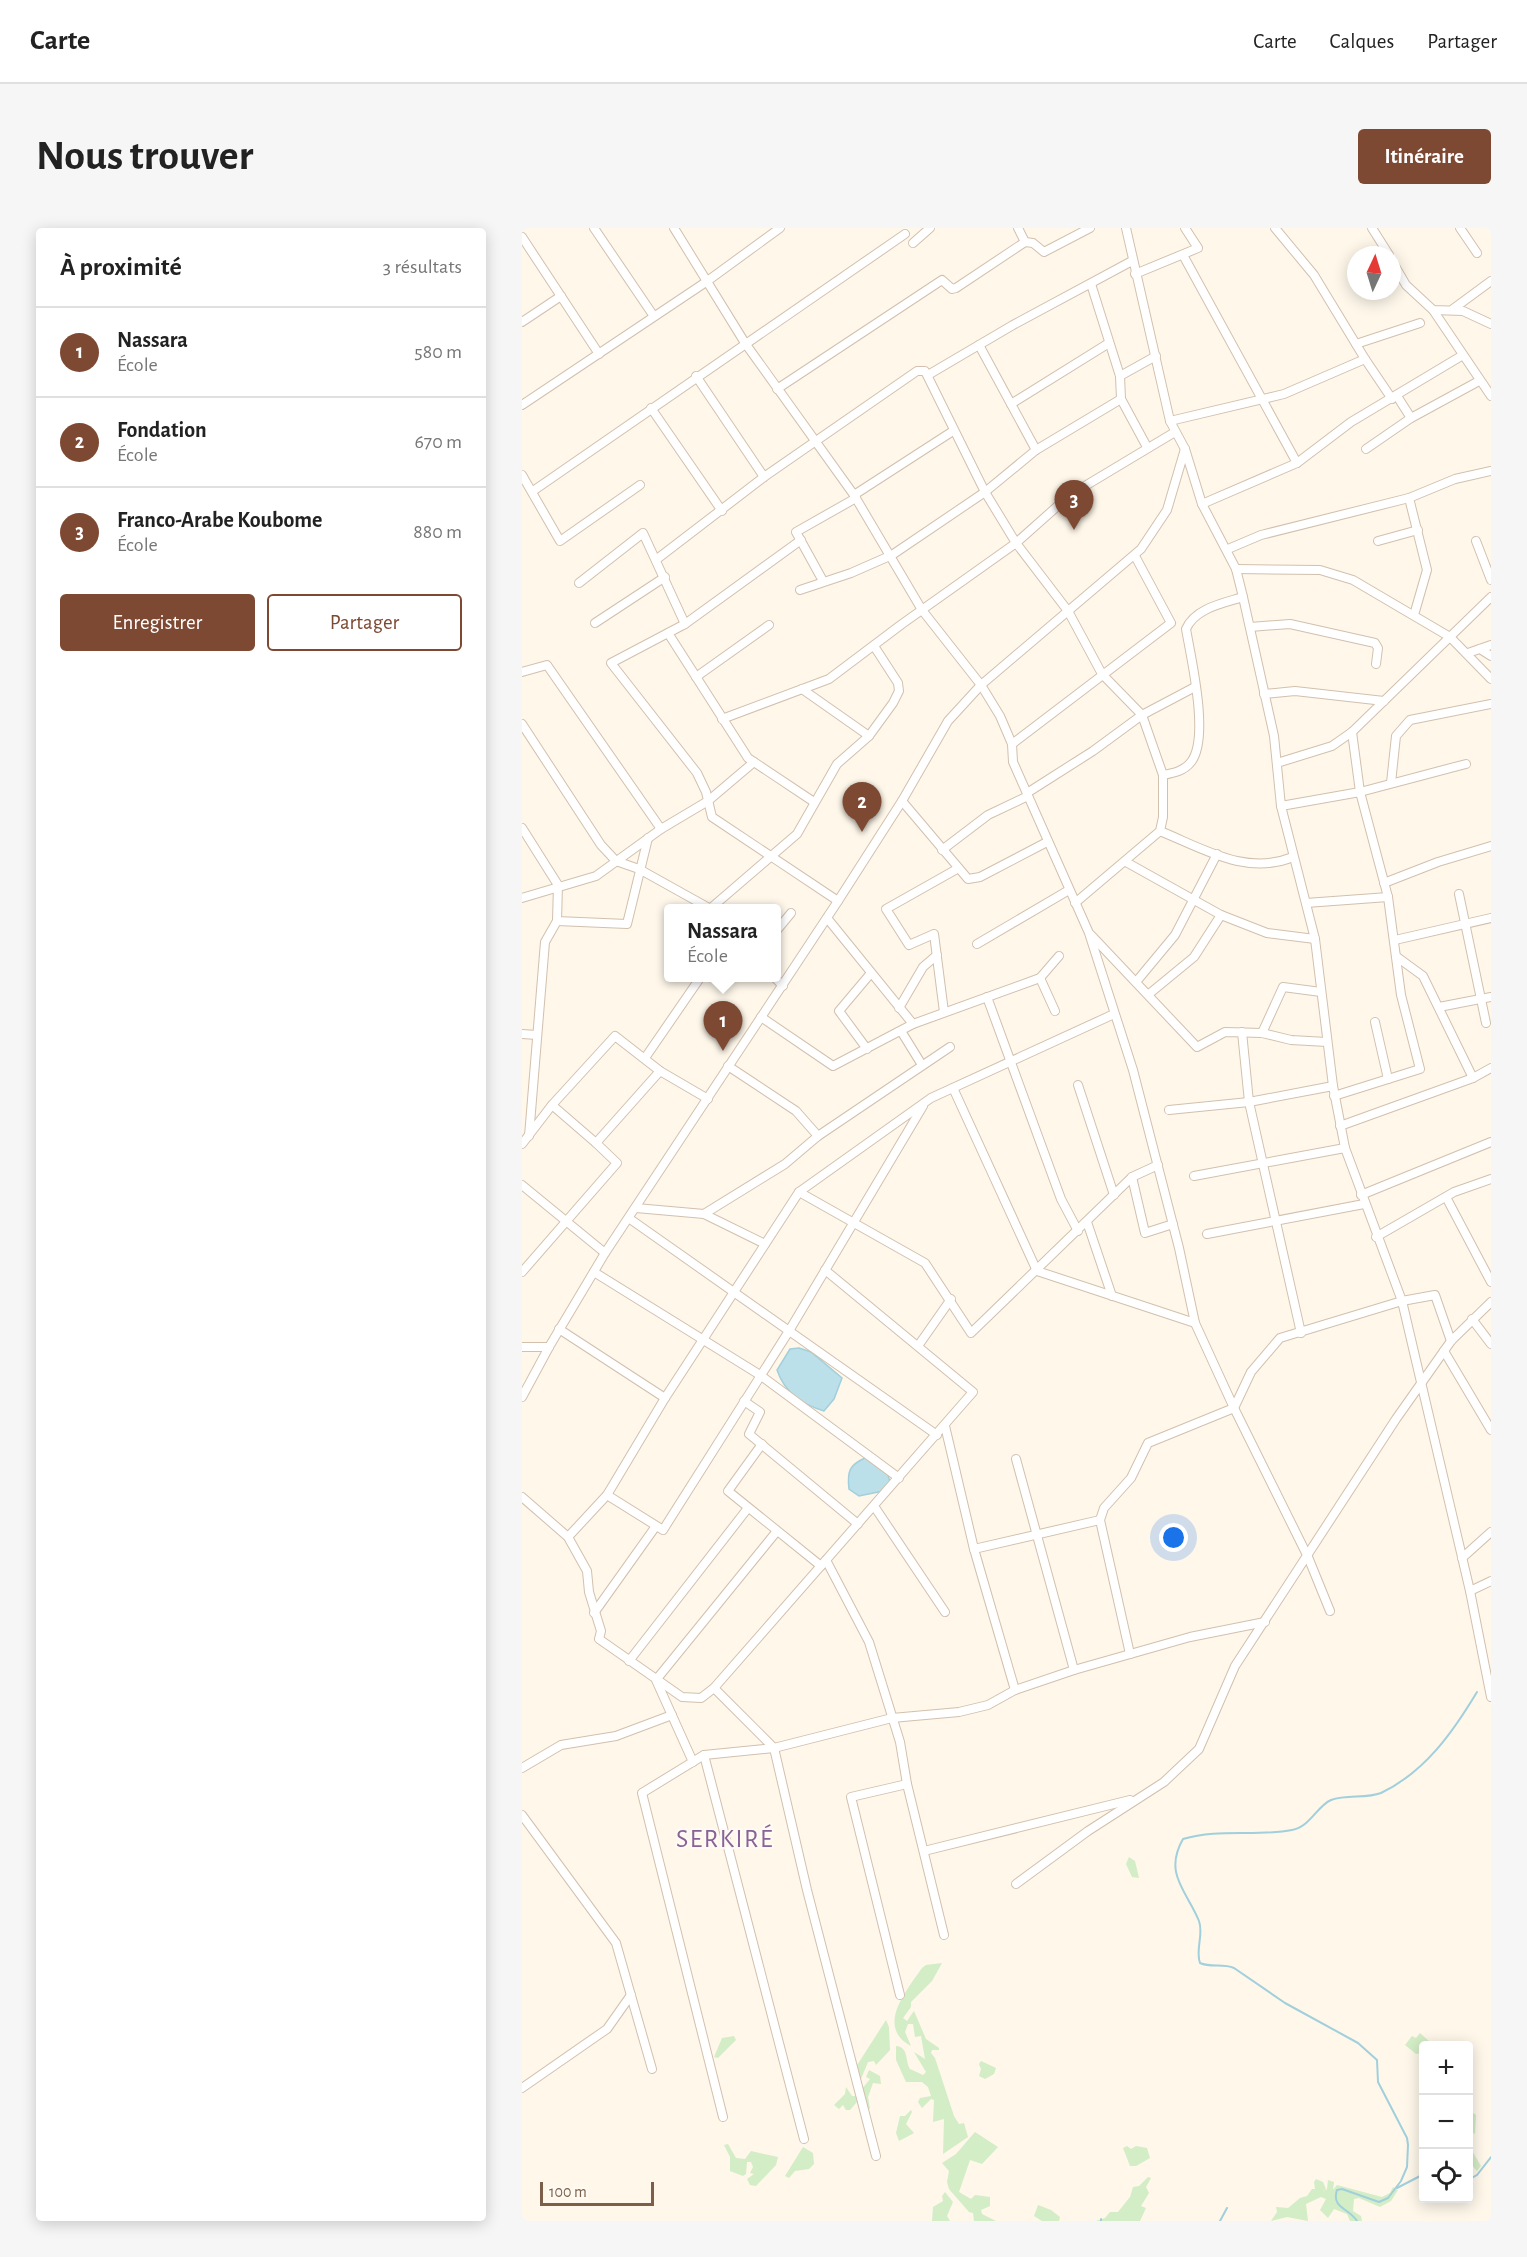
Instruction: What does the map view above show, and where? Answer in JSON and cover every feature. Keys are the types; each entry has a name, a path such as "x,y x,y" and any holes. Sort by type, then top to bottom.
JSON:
{"street":[{"path":"594,228 653,315"},
{"path":"674,228 745,344 855,497 892,555 922,610 981,685 1000,716 1012,744 1013,762 1089,933 1133,1070 1173,1224 1195,1323 1234,1408 1308,1557 1330,1611"},
{"path":"522,405 653,315 706,282 780,228"},
{"path":"913,243 930,228"},
{"path":"1018,228 1025,242"},
{"path":"777,389 942,280 952,289 956,288 1025,242 1033,243 1044,252 1090,228"},
{"path":"1126,228 1170,421 1185,449 1202,504 1228,549 1243,597 1277,763 1281,806 1315,939 1334,1096 1340,1126 1364,1204 1402,1301 1488,1659 1491,1697"},
{"path":"1135,274 1198,248 1185,228"},
{"path":"1275,228 1305,261 1365,359 1412,418"},
{"path":"1372,228 1383,246"},
{"path":"1460,228 1477,253"},
{"path":"533,491 904,234"},
{"path":"522,237 599,354"},
{"path":"1183,255 1297,463"},
{"path":"928,375 1132,261"},
{"path":"1401,276 1406,285 1433,310 1491,396"},
{"path":"1454,309 1491,281"},
{"path":"1091,284 1120,376 1121,399 1148,447"},
{"path":"522,322 561,296"},
{"path":"1433,310 1454,309 1491,324"},
{"path":"1356,344 1420,323"},
{"path":"1011,404 1109,343"},
{"path":"979,345 1036,450"},
{"path":"1202,504 1297,463 1351,422 1463,355"},
{"path":"1120,376 1156,356"},
{"path":"1170,421 1284,394 1365,359"},
{"path":"657,559 813,441 917,371 925,371 985,492 1016,543 1068,611 1102,674 1142,715 1163,775 1163,817 1160,831 1075,903"},
{"path":"696,376 764,477"},
{"path":"1366,449 1412,418 1479,381"},
{"path":"800,590 851,573 892,555 985,492 1036,450 1121,399"},
{"path":"651,408 722,511"},
{"path":"823,581 796,532 855,497 954,431"},
{"path":"722,719 829,679 1016,543 1070,495 1174,432"},
{"path":"522,1397 605,1252 630,1219 838,901 902,801 948,721 981,685 1135,556 1167,510 1185,449"},
{"path":"1228,549 1287,527 1409,498 1455,479 1491,471"},
{"path":"522,475 560,541 640,485"},
{"path":"1409,498 1426,570 1414,615"},
{"path":"1378,541 1418,530"},
{"path":"579,583 643,533 657,559 685,624"},
{"path":"801,540 685,624 611,663 697,773 712,817 838,901"},
{"path":"1476,540 1491,580"},
{"path":"1012,744 1171,623 1135,556"},
{"path":"1236,569 1320,570 1353,580 1450,637 1491,679"},
{"path":"595,622 665,577"},
{"path":"1163,775 1180,771 1191,762 1197,751 1199,737 1195,687 1186,629 1188,624 1210,608 1243,597"},
{"path":"1277,763 1332,746 1352,732 1491,597"},
{"path":"1250,627 1290,624 1375,643 1378,648 1376,664"},
{"path":"696,677 769,625"},
{"path":"668,633 722,719 754,762 814,802"},
{"path":"1468,653 1491,645"},
{"path":"716,904 797,834 837,764 869,736 899,691 898,683 874,646"},
{"path":"1480,649 1491,656"},
{"path":"523,669 547,665 661,829"},
{"path":"942,850 988,816 1027,795 1142,715 1195,687"},
{"path":"802,689 869,736"},
{"path":"1264,694 1295,691 1384,700"},
{"path":"1391,783 1396,736 1410,720 1491,705"},
{"path":"522,724 601,845 616,861 639,869 701,904"},
{"path":"1334,1096 1420,1069 1401,995 1388,897 1360,792 1352,732"},
{"path":"522,898 558,885 596,876 661,829 708,801 754,762"},
{"path":"1281,806 1360,792 1466,764"},
{"path":"902,801 962,875 973,879 1047,842"},
{"path":"522,828 558,885 557,921 546,942 529,1136"},
{"path":"1160,831 1217,854 1253,865 1278,863 1293,857"},
{"path":"557,921 627,924 648,838"},
{"path":"1384,884 1438,862 1491,846"},
{"path":"1136,982 1175,935 1217,854"},
{"path":"1126,862 1221,915 1267,933 1315,939"},
{"path":"944,1012 934,934 909,945 886,909 957,868"},
{"path":"977,944 1069,890"},
{"path":"1460,894 1487,998 1486,1023"},
{"path":"1306,903 1388,897"},
{"path":"781,925 791,913"},
{"path":"1149,994 1194,957 1221,915"},
{"path":"827,918 913,1024"},
{"path":"1395,940 1491,918"},
{"path":"1089,933 1197,1047 1225,1032 1262,1033 1292,1040 1327,1042"},
{"path":"899,1008 923,967 937,956"},
{"path":"761,1017 833,1066 913,1024 1040,978 1059,956"},
{"path":"1397,957 1423,976 1473,1078"},
{"path":"867,1048 839,1011 871,973"},
{"path":"1040,978 1054,1011"},
{"path":"645,1058 697,982"},
{"path":"779,982 783,986"},
{"path":"1262,1033 1283,987 1321,992"},
{"path":"987,997 1060,1199 1078,1231"},
{"path":"1439,1007 1487,998"},
{"path":"568,1537 607,1495 665,1398 799,1192 925,1103 1114,1014"},
{"path":"1375,1022 1388,1079"},
{"path":"901,1031 922,1065"},
{"path":"1242,1032 1249,1101 1301,1333"},
{"path":"522,1034 537,1035"},
{"path":"522,1144 552,1106 615,1036 660,1071 708,1099"},
{"path":"704,1214 785,1164 818,1136 950,1047"},
{"path":"728,1066 796,1111 818,1136"},
{"path":"1340,1126 1490,1070"},
{"path":"596,1143 660,1071"},
{"path":"1078,1085 1114,1195"},
{"path":"1169,1110 1249,1101 1333,1086"},
{"path":"953,1088 1037,1271 1195,1323"},
{"path":"607,1495 663,1530 789,1331 851,1223 925,1103"},
{"path":"522,1272 618,1163 552,1106"},
{"path":"1361,1195 1491,1142"},
{"path":"1194,1176 1345,1148"},
{"path":"799,1192 925,1263 951,1299 971,1333 1132,1177 1158,1165"},
{"path":"1132,1177 1145,1233 1173,1224"},
{"path":"1376,1237 1446,1197 1472,1184 1491,1179"},
{"path":"522,1185 605,1252"},
{"path":"1446,1197 1491,1282"},
{"path":"1208,1234 1364,1204"},
{"path":"636,1208 704,1214 765,1244"},
{"path":"630,1219 938,1435"},
{"path":"1087,1222 1112,1296"},
{"path":"522,1497 568,1537 587,1571 594,1613 601,1631 599,1639 682,1697 701,1698 714,1688 974,1392 825,1270"},
{"path":"594,1272 760,1375 899,1478"},
{"path":"1130,1654 1100,1520 1104,1508 1131,1478 1148,1443 1234,1408 1251,1372 1280,1338 1402,1301 1436,1295 1451,1341"},
{"path":"918,1346 951,1299"},
{"path":"1016,1884 1088,1831 1164,1782 1199,1749 1235,1666 1451,1341 1491,1302"},
{"path":"1472,1319 1491,1344"},
{"path":"559,1329 665,1398"},
{"path":"522,1347 549,1347"},
{"path":"1444,1351 1491,1430"},
{"path":"744,1401 760,1412 749,1434 858,1524"},
{"path":"945,1426 974,1549 1015,1690"},
{"path":"762,1444 728,1491 777,1531 823,1563 869,1642 892,1718 944,1935"},
{"path":"1016,1459 1074,1670"},
{"path":"874,1506 945,1612"},
{"path":"629,1661 748,1508"},
{"path":"974,1549 1100,1520"},
{"path":"594,1613 656,1526"},
{"path":"656,1680 777,1531"},
{"path":"1462,1558 1491,1532"},
{"path":"1470,1591 1491,1581"},
{"path":"723,2117 642,1793 704,1755 774,1748 892,1718 969,1710 988,1705 1015,1690 1074,1670 1190,1637 1264,1622"},
{"path":"656,1680 693,1762"},
{"path":"714,1688 774,1748 807,1890 876,2156"},
{"path":"522,1768 561,1745 616,1736 672,1715"},
{"path":"704,1755 804,2139"},
{"path":"900,1995 851,1797 907,1784"},
{"path":"924,1851 1139,1798"},
{"path":"522,1815 616,1943 652,2069"},
{"path":"522,2088 607,2029 631,1995"}],"green space":[{"path":"1129,1857 1135,1861 1139,1878 1132,1877 1126,1864"},
{"path":"942,1963 932,1981 911,2002 911,2007 903,2018 907,2021 914,2011 926,2039 939,2048 939,2050 932,2050 931,2053 935,2058 954,2116 959,2124 964,2123 968,2137 943,2154 944,2119 933,2122 934,2100 931,2099 922,2108 918,2102 920,2098 931,2096 928,2087 922,2082 906,2082 896,2060 896,2046 905,2052 910,2069 923,2075 926,2072 914,2052 925,2059 921,2036 915,2037 913,2024 908,2024 905,2032 911,2046 895,2029 897,2008 922,1968 926,1965"},
{"path":"886,2020 889,2027 890,2050 876,2065 874,2061 868,2062 861,2079 857,2079 854,2070"},
{"path":"1420,2033 1429,2041 1419,2041 1419,2054 1416,2054 1405,2045 1412,2036 1416,2038"},
{"path":"734,2036 736,2040 718,2058 714,2057 722,2038"},
{"path":"981,2061 996,2068 994,2074 985,2079 979,2076"},
{"path":"869,2070 880,2076 881,2084 873,2083 868,2097 870,2109 865,2107 861,2090 870,2079 866,2077"},
{"path":"846,2087 852,2096 856,2096 857,2102 850,2110 846,2110 843,2105 839,2109 834,2105 845,2094"},
{"path":"911,2110 906,2124 914,2133 899,2141 896,2133 900,2116 905,2116"},
{"path":"1473,2113 1476,2115 1475,2134 1473,2133"},
{"path":"975,2132 998,2147 982,2164 970,2160 959,2192 971,2199 975,2195 990,2197 990,2206 981,2210 982,2214 996,2221 974,2221 973,2213 969,2212 949,2189 947,2182 949,2171 942,2163 956,2154"},
{"path":"728,2144 736,2158 745,2159 751,2151 778,2157 776,2165 756,2186 750,2185 747,2179 754,2174 750,2173 753,2167 751,2162 747,2162 746,2174 743,2176 730,2171 730,2157 724,2145"},
{"path":"1127,2146 1131,2149 1136,2146 1147,2148 1150,2158 1136,2166 1130,2166 1123,2148"},
{"path":"803,2147 813,2153 814,2164 809,2169 795,2171 789,2178 785,2176"},
{"path":"1473,2152 1481,2166 1477,2171 1473,2166"},
{"path":"1148,2177 1151,2178 1146,2187 1149,2193 1141,2206 1146,2208 1140,2221 1096,2221 1105,2218 1110,2212 1118,2212 1130,2197 1133,2187 1139,2186"},
{"path":"1316,2179 1323,2182 1326,2189 1322,2192 1327,2189 1328,2180 1334,2182 1333,2190 1337,2185 1382,2197 1390,2193 1393,2187 1398,2190 1391,2201 1380,2207 1359,2198 1354,2199 1353,2211 1361,2216 1362,2221 1350,2221 1347,2214 1334,2209 1328,2218 1320,2210 1326,2199 1321,2197 1306,2204 1308,2221 1287,2217 1271,2221 1277,2212 1276,2207 1288,2208 1300,2198 1307,2196 1312,2189 1315,2189"},
{"path":"945,2192 953,2202 947,2216 950,2221 932,2221 933,2207 943,2201 942,2196"},
{"path":"1038,2205 1051,2210 1060,2217 1059,2221 1042,2221 1034,2216"}],"water":[{"path":"799,1348 811,1352 842,1378 834,1399 824,1411 801,1401 789,1391 780,1378 777,1370 790,1349"},
{"path":"865,1458 888,1475 890,1482 883,1491 859,1496 849,1489 848,1478 852,1466"}],"waterway":[{"path":"1357,2221 1336,2201 1337,2190 1342,2189 1379,2202 1388,2198 1401,2181 1407,2167 1407,2138 1378,2082 1377,2060 1358,2043 1285,2003 1234,1968 1200,1963 1199,1921 1179,1882 1175,1862 1177,1851 1183,1839 1197,1836 1292,1830 1304,1825 1331,1800 1381,1793 1411,1774 1436,1750 1458,1722 1477,1692"},
{"path":"1473,2177 1491,2157"},
{"path":"1397,2188 1419,2177"},
{"path":"1220,2221 1227,2208"}],"place":[{"name":"Franco-Arabe Koubome","path":"1074,530"},
{"name":"Fondation","path":"862,832"},
{"name":"Nassara","path":"723,1051"}],"district":[{"name":"SERKIRÉ","path":"725,1839"}]}
